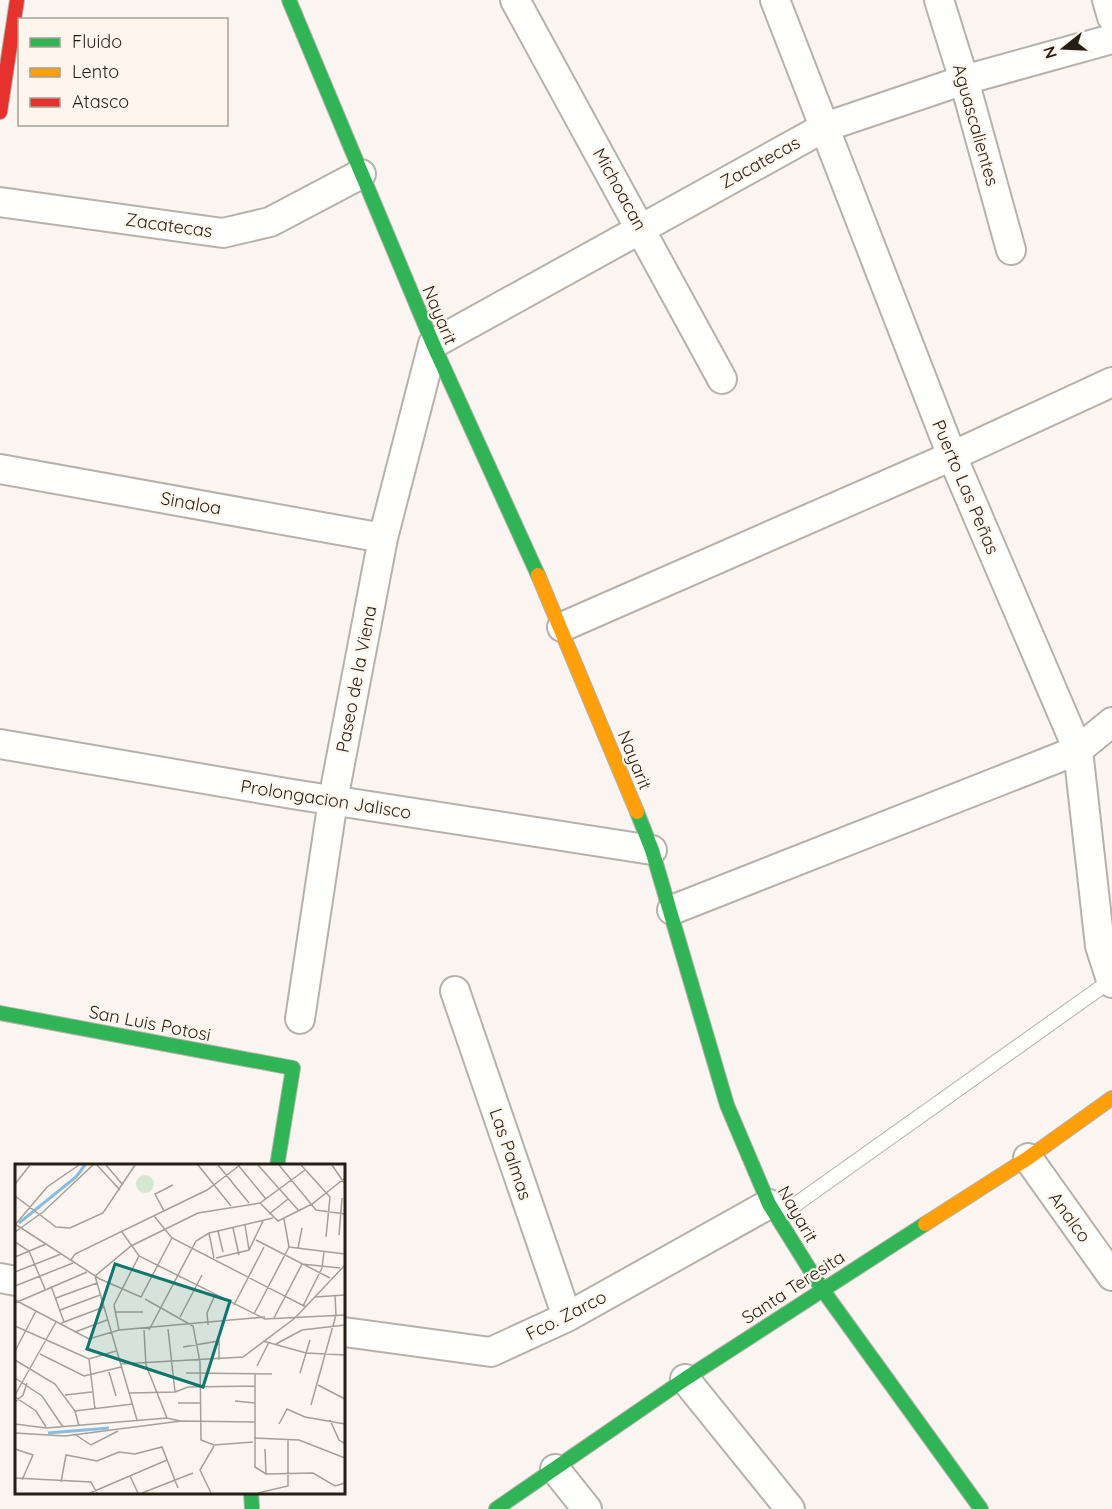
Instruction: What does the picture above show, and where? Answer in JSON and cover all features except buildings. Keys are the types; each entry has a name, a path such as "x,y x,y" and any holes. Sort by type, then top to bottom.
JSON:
{"street":[{"path":"0,112 17,0"},
{"name":"Nayarit","path":"289,0 433,344 562,627 652,850 672,910 727,1105 773,1211 822,1289 981,1509"},
{"name":"Michoacan","path":"515,0 723,379"},
{"name":"Puerto Las Peñas","path":"775,0 952,456 1078,750 1100,946 1111,982"},
{"name":"Aguascalientes","path":"939,0 964,80 1011,250"},
{"path":"1107,0 1112,16"},
{"name":"Zacatecas","path":"433,344 825,126 964,80 1112,39"},
{"name":"Zacatecas","path":"0,202 223,233 270,222 362,174"},
{"name":"Paseo de la Viena","path":"300,1019 333,800 382,538 433,344"},
{"path":"562,627 952,456 1112,382"},
{"name":"Sinaloa","path":"0,469 382,538"},
{"path":"672,910 1078,750 1112,722"},
{"name":"Prolongacion Jalisco","path":"0,744 333,800 652,850"},
{"name":"Las Palmas","path":"455,991 567,1317"},
{"name":"San Luis Potosi","path":"0,1013 293,1068 277,1164"},
{"name":"Santa Teresita","path":"496,1509 685,1379 1028,1158 1112,1098"},
{"name":"Analco","path":"1028,1158 1112,1276"},
{"name":"Fco. Zarco","path":"345,1332 491,1352 567,1317 773,1211"},
{"path":"0,1278 15,1281"},
{"path":"685,1379 790,1509"},
{"path":"555,1469 587,1509"},
{"path":"251,1494 252,1509"}],"lane":[{"path":"773,1211 1111,982"}],"traffic: fast":[{"path":"289,0 433,344 538,575"},
{"path":"637,812 652,850 727,1105 769,1204 822,1289 981,1509"},
{"path":"0,1013 293,1068 277,1164"},
{"path":"496,1509 685,1379 925,1224"},
{"path":"251,1494 252,1509"}],"traffic: slow":[{"path":"538,575 637,812"},
{"path":"925,1224 1028,1158 1112,1098"}],"traffic: jam":[{"path":"0,112 17,0"}]}
